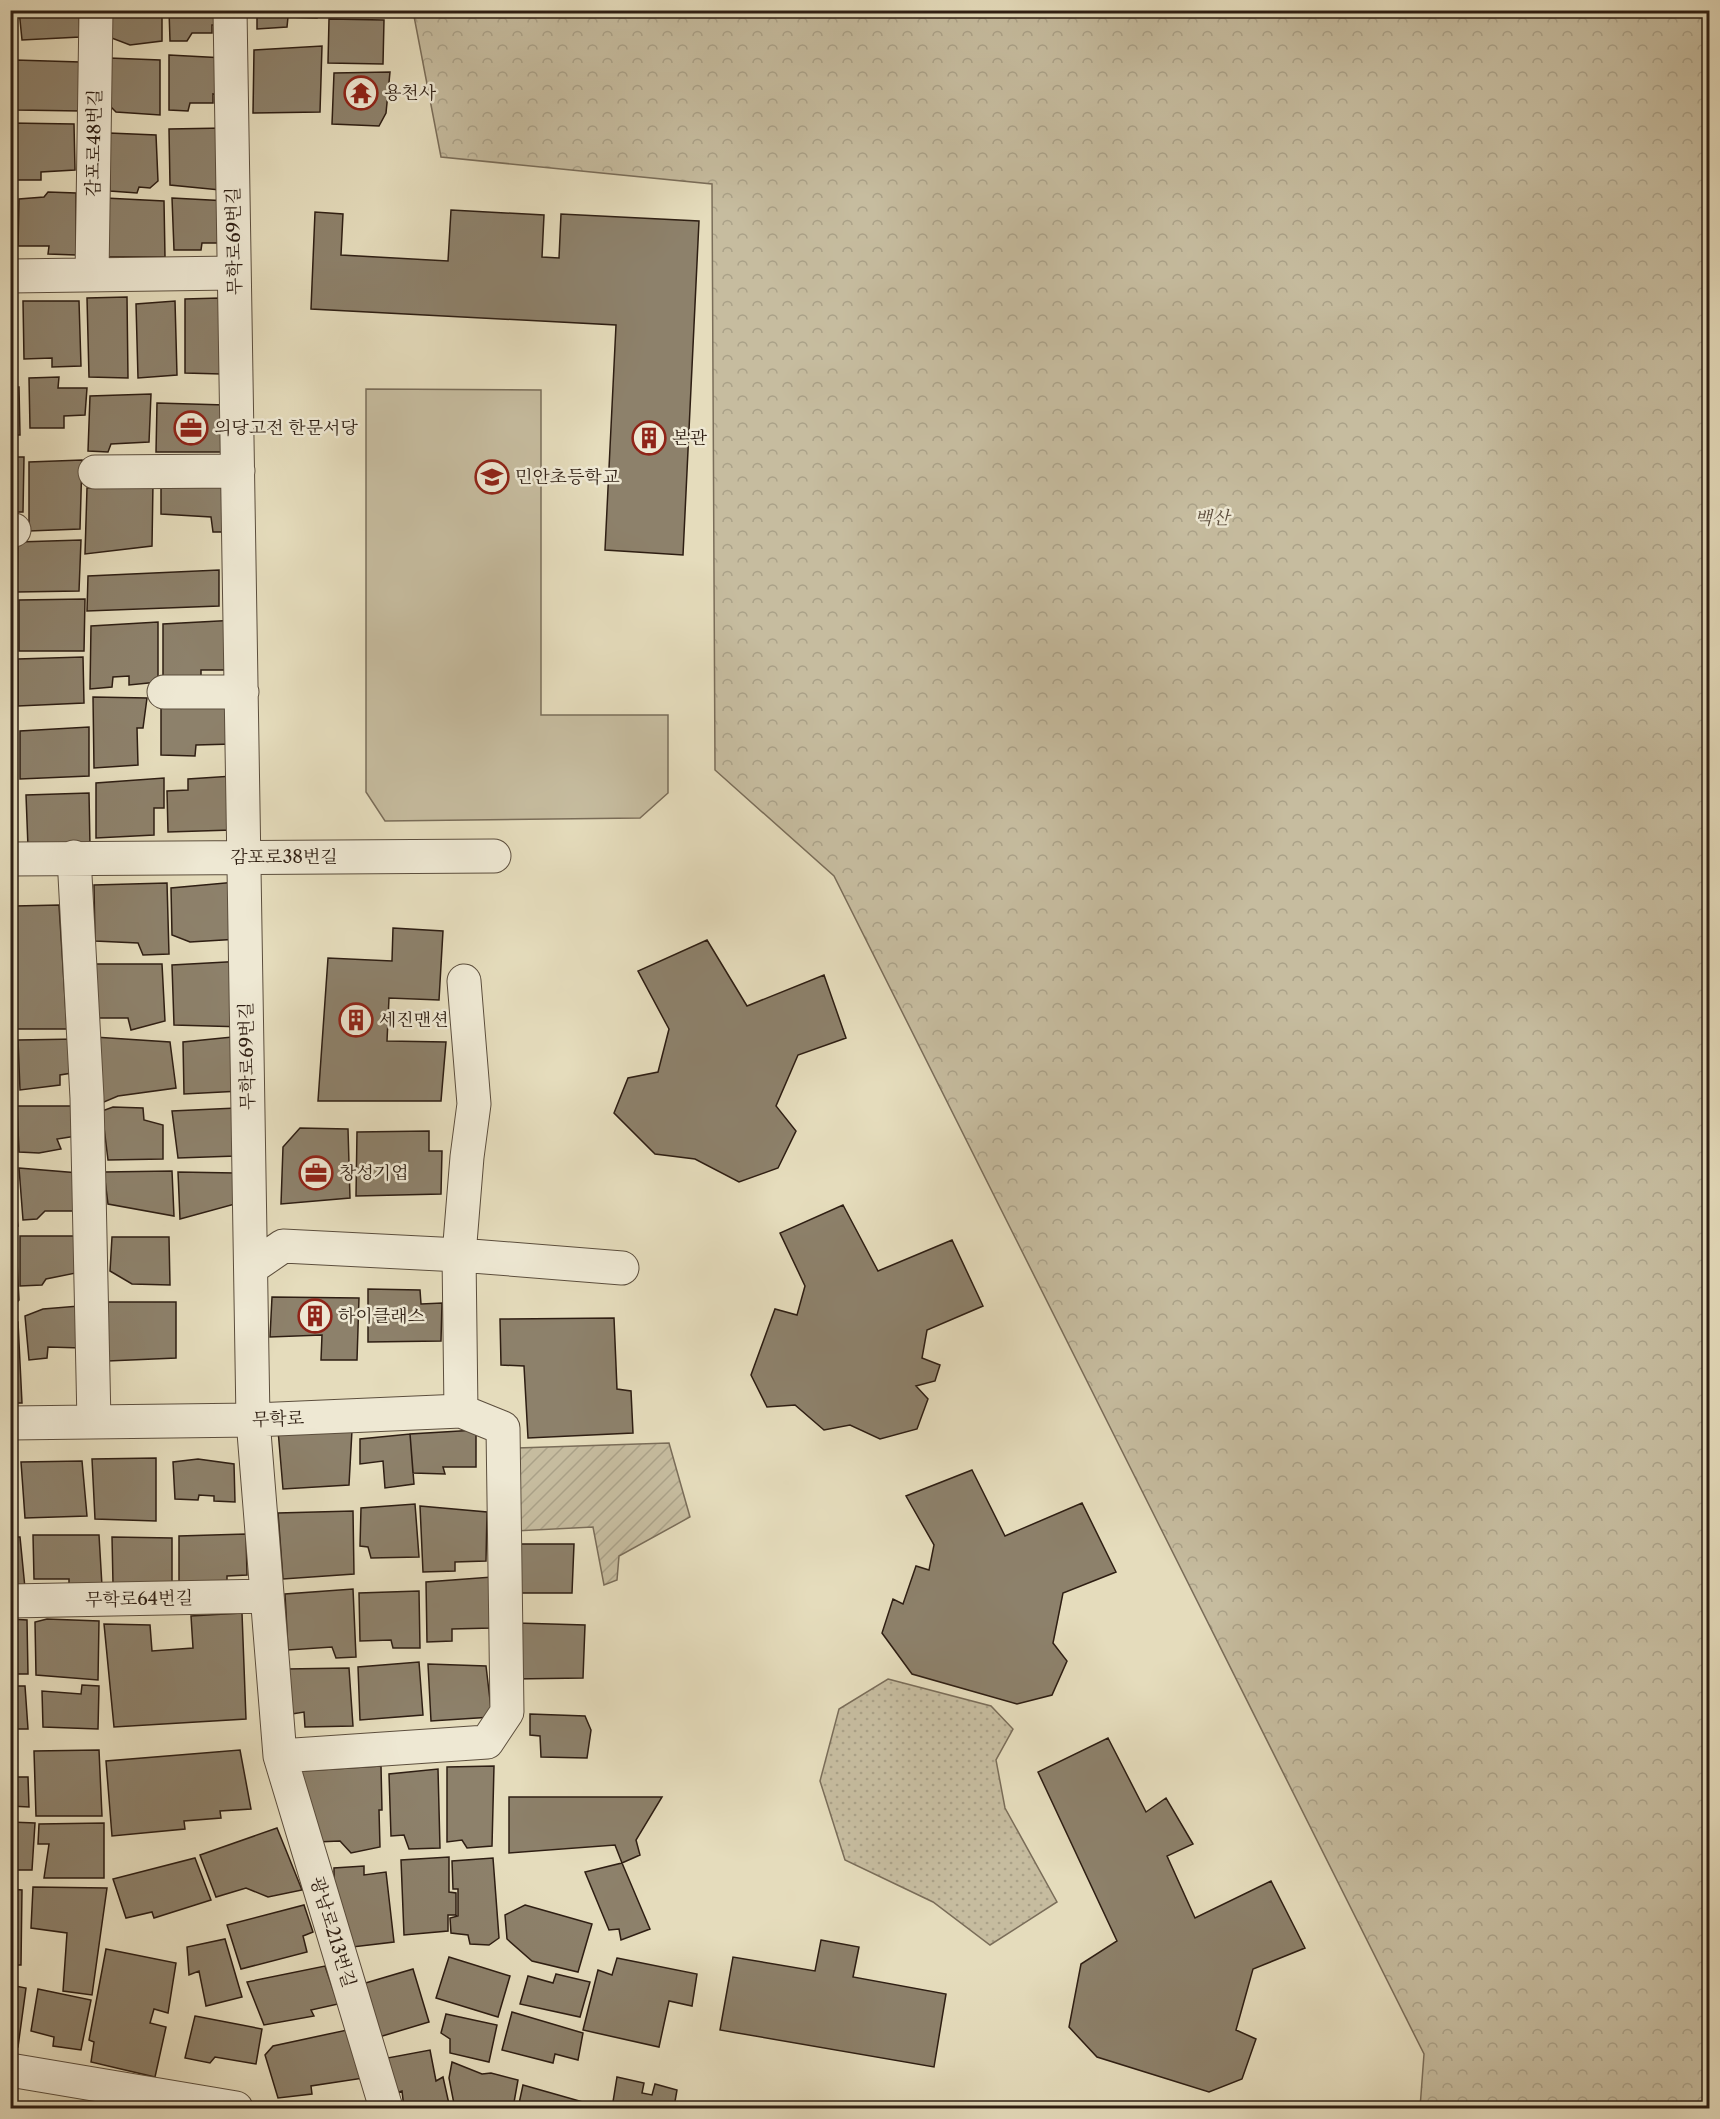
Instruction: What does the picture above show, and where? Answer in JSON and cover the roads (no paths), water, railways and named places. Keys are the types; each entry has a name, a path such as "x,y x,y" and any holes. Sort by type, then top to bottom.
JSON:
{"street":[{"name":"감포로48번길","path":"92,275 96,10"},
{"name":"무학로69번길","path":"230,10 254,1420"},
{"path":"10,276 234,273"},
{"path":"95,472 238,471"},
{"path":"164,692 242,692"},
{"name":"감포로38번길","path":"10,859 494,856"},
{"path":"74,858 87,1098 94,1422"},
{"path":"461,1411 459,1255 474,1104 464,981"},
{"path":"251,1268 283,1246 459,1255 622,1268"},
{"name":"무학로","path":"10,1423 254,1420 461,1411 503,1428 507,1712 487,1742 280,1756"},
{"name":"광남로213번길","path":"254,1420 280,1756 386,2109"},
{"name":"무학로64번길","path":"10,1601 267,1596"},
{"path":"10,2070 236,2109"}],"place":[{"name":"용천사","path":"361,93"},
{"name":"의당고전 한문서당","path":"191,428"},
{"name":"본관","path":"649,438"},
{"name":"민안초등학교","path":"492,477"},
{"name":"세진맨션","path":"356,1020"},
{"name":"창성기업","path":"316,1173"},
{"name":"하이클래스","path":"315,1316"}],"park label":[{"name":"백산","path":"1212,518"}]}
